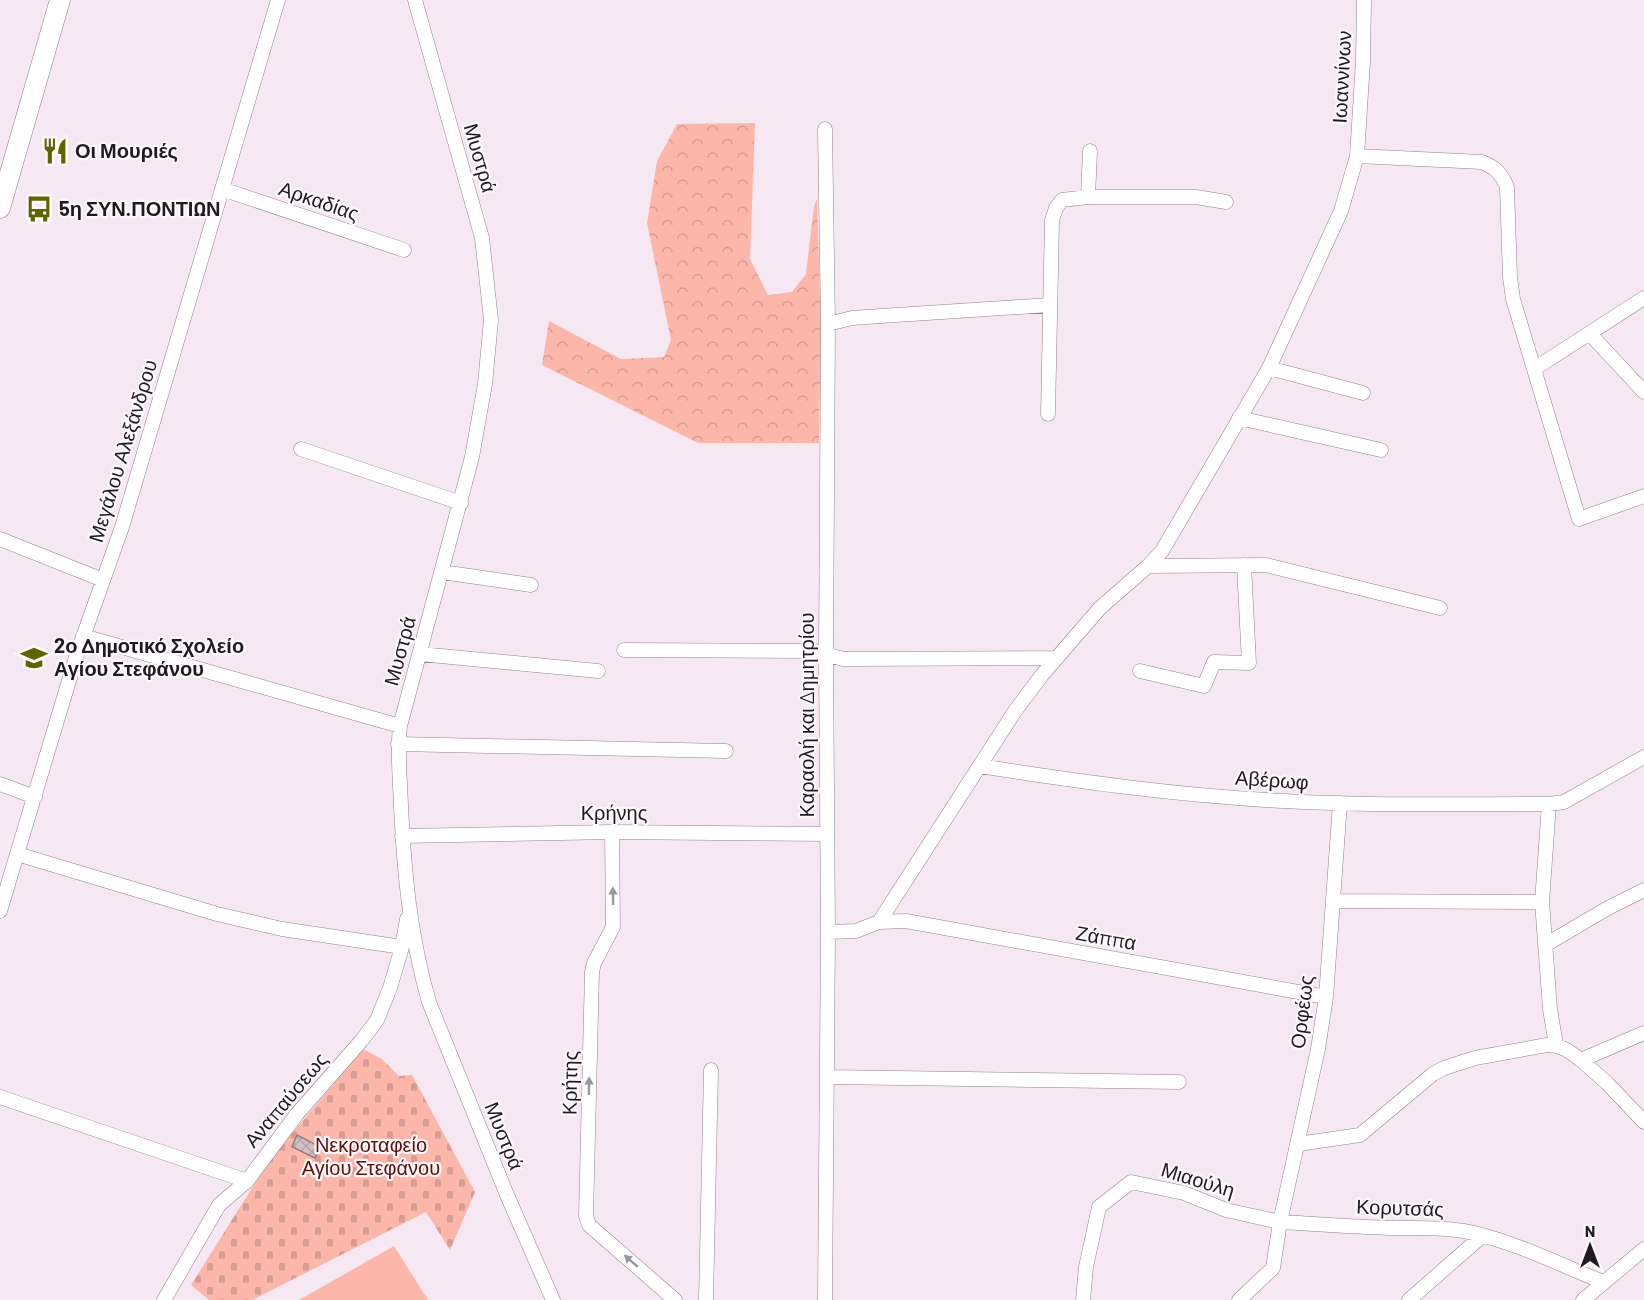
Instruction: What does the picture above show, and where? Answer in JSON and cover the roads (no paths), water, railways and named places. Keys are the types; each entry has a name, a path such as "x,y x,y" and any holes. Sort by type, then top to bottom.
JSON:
{"main road":[{"path":"0,207 55,2"}],"street":[{"name":"Μεγάλου Αλεξάνδρου","path":"0,911 82,636 122,527 278,0"},
{"name":"Μυστρά","path":"415,0 482,238 491,320 479,421 461,503 400,726 398,744 408,911 420,973 429,1002 507,1195 553,1300"},
{"name":"Ιωαννίνων","path":"879,922 1015,711 1056,658 1100,608 1162,551 1269,368 1341,211 1357,156 1364,0"},
{"name":"Καραολή και Δημητρίου","path":"825,129 828,324 825,655 828,932 825,1300"},
{"path":"1088,197 1090,151"},
{"path":"1357,156 1482,162 1494,167 1502,174 1507,187 1510,277 1513,299 1579,519 1644,496"},
{"name":"Αρκαδίας","path":"222,189 404,250"},
{"path":"1048,414 1052,220 1062,200 1088,197 1196,197 1226,202"},
{"path":"1534,369 1644,298"},
{"path":"828,324 852,318 1050,305"},
{"path":"1590,334 1644,392"},
{"path":"1269,368 1363,393"},
{"path":"1239,418 1381,450"},
{"path":"301,449 461,503"},
{"path":"0,538 103,580"},
{"path":"1140,671 1204,686 1214,662 1249,663 1244,565"},
{"path":"1148,566 1266,565 1440,608"},
{"path":"442,572 531,585"},
{"path":"82,636 400,726"},
{"path":"624,650 815,651 843,659 1056,658"},
{"path":"420,654 598,671"},
{"path":"398,744 726,751"},
{"name":"Αβέρωφ","path":"980,766 1159,791 1282,801 1549,804 1564,802 1644,757"},
{"path":"0,784 35,797"},
{"name":"Ορφέως","path":"1280,1222 1318,1049 1326,997 1340,803"},
{"path":"1549,804 1542,902 1550,1009 1556,1045"},
{"name":"Κρήνης","path":"402,836 612,832 826,834"},
{"name":"Κρήτης","path":"612,832 613,927 594,963 592,972 586,1216 589,1225 675,1300"},
{"path":"17,854 218,914 282,929 402,947"},
{"path":"1545,945 1644,890"},
{"path":"1333,900 1542,902"},
{"name":"Αναπαύσεως","path":"164,1300 219,1205 247,1181 297,1114 377,1020 387,997 402,947 408,911"},
{"name":"Ζάππα","path":"828,932 856,931 879,922 906,921 1326,997"},
{"path":"1581,1060 1644,1033"},
{"path":"1298,1144 1360,1135 1433,1074 1444,1068 1475,1058 1532,1047 1556,1045 1581,1060 1607,1083 1644,1122"},
{"path":"706,1300 711,1070"},
{"path":"827,1077 1179,1082"},
{"path":"0,1096 247,1181"},
{"name":"Μιαούλη","path":"1083,1300 1086,1267 1099,1207 1131,1182 1184,1193 1226,1210 1280,1222"},
{"path":"1239,1300 1273,1268 1280,1222"},
{"name":"Κορυτσάς","path":"1280,1222 1396,1228 1423,1227 1482,1236 1603,1282"},
{"path":"1409,1300 1482,1236"},
{"path":"1583,1300 1644,1249"}],"place":[{"name":"Οι Μουριές","path":"55,151"},
{"name":"5η ΣΥΝ.ΠΟΝΤΙΩΝ","path":"39,209"},
{"name":"2ο Δημοτικό Σχολείο Αγίου Στεφάνου","path":"34,658"}],"park label":[{"name":"Νεκροταφείο Αγίου Στεφάνου","path":"371,1156"}]}
